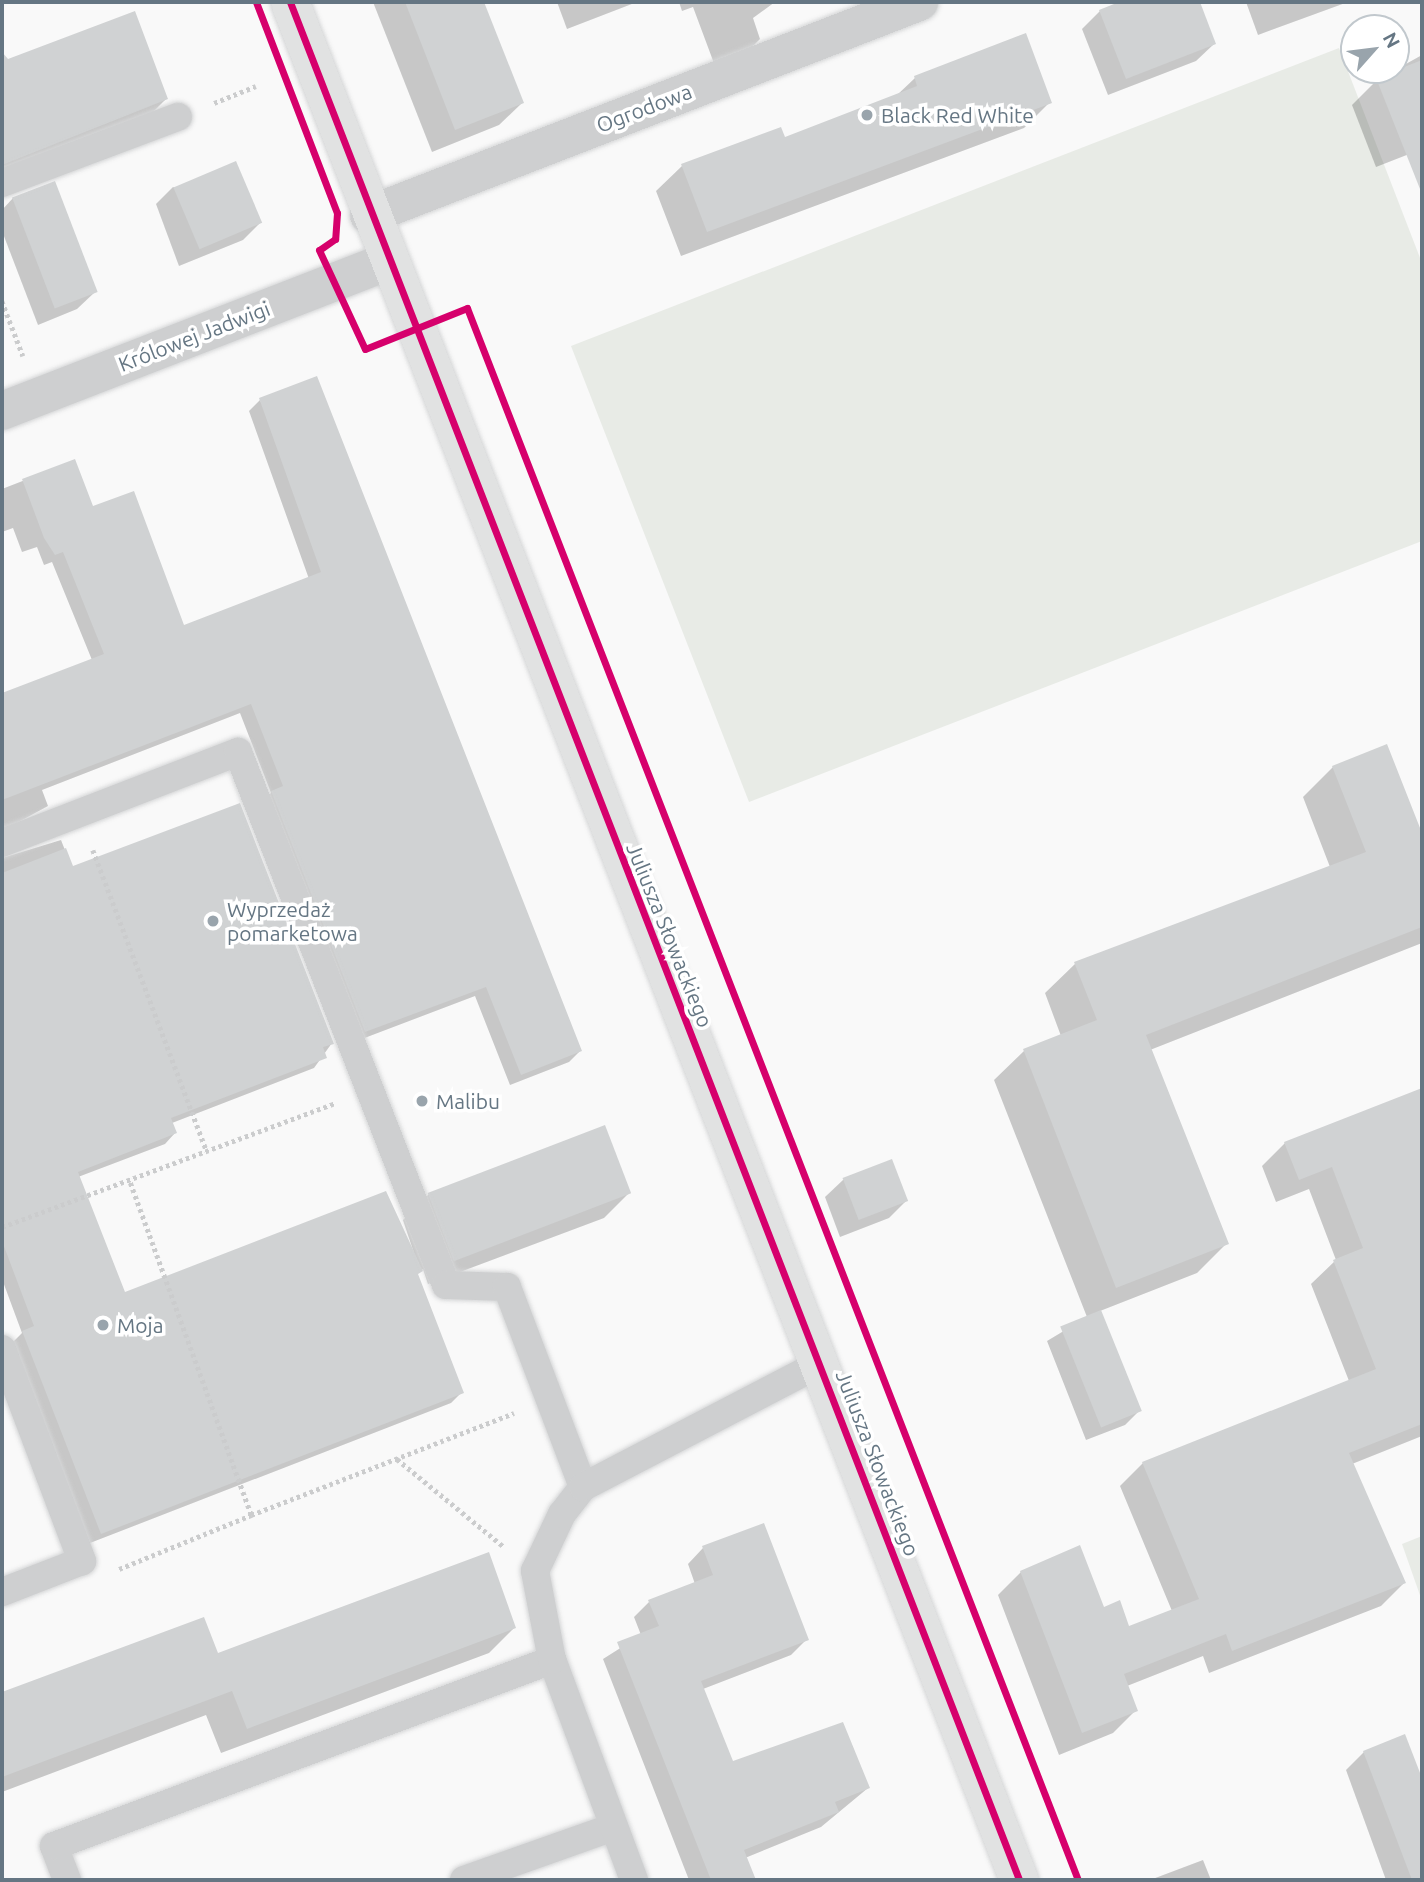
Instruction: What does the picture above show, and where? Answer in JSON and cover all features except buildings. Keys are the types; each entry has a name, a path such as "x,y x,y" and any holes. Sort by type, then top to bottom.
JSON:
{"street":[{"name":"Juliusza Słowackiego","path":"290,2 387,262 821,1363 1019,1880"},
{"name":"Ogrodowa","path":"369,215 919,2"},
{"name":"Królowej Jadwigi","path":"2,411 387,262"}],"lane":[{"path":"2,183 178,117"},
{"path":"2,842 238,752 446,1285 507,1287 583,1487"},
{"path":"2,1349 82,1561 2,1592"},
{"path":"634,1880 552,1660 535,1571 562,1514 583,1487 821,1363"},
{"path":"67,1880 54,1846 552,1660"},
{"path":"464,1880 614,1827"}],"path":[{"path":"178,117 256,86"},
{"path":"2,302 27,366"},
{"path":"79,813 207,1151"},
{"path":"2,1227 371,1090"},
{"path":"130,1180 251,1516"},
{"path":"82,1561 97,1578 550,1399"},
{"path":"397,1459 535,1571"}],"shaded area":[{"path":"1339,48 1340,84 1353,84 1422,263 1422,541 749,802 571,346"},
{"path":"1422,1536 1422,1601 1402,1544"}],"cycle path":[{"path":"256,2 337,213 335,239 319,250 365,349 467,308 1078,1880"},
{"path":"290,2 1019,1880"}],"place":[{"name":"Black Red White","path":"867,115"},
{"name":"Wyprzedaż pomarketowa","path":"213,921"},
{"name":"Malibu","path":"422,1101"},
{"name":"Moja","path":"103,1325"}]}
